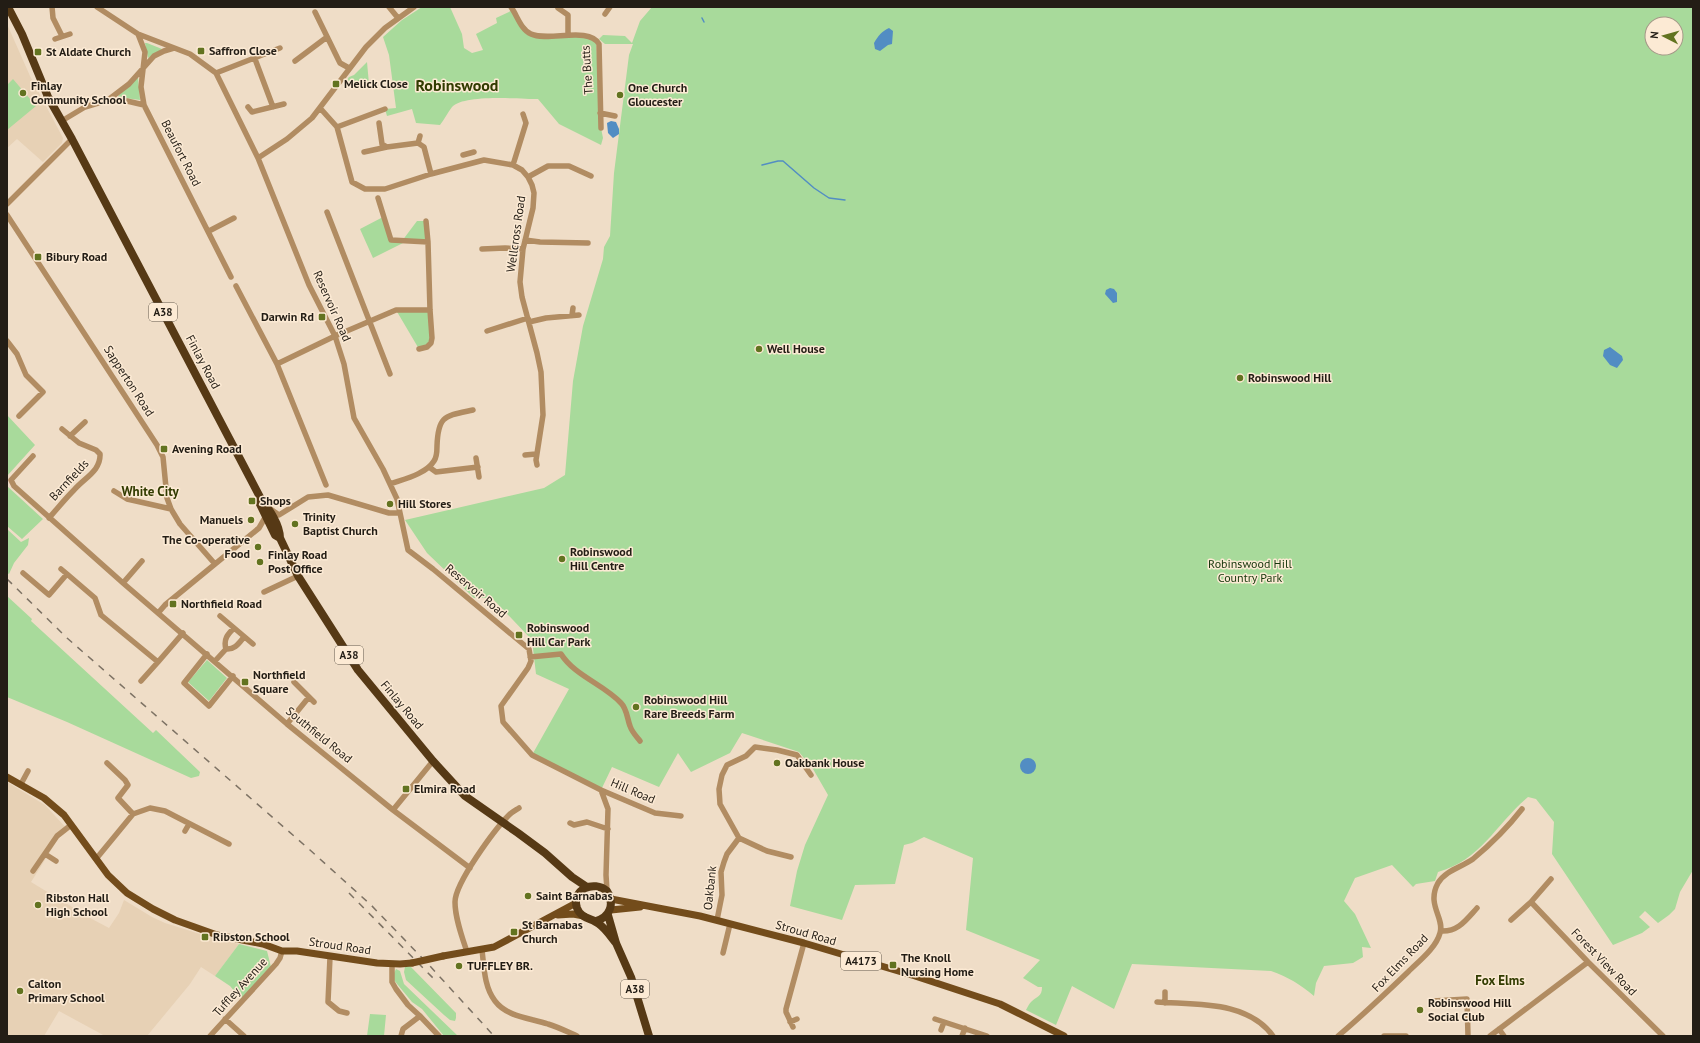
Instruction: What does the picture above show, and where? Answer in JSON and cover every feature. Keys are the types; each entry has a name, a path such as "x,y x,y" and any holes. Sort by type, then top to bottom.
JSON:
{"highway":[{"name":"A38","path":"8,7 22,34 45,90 72,139"},
{"name":"A38","path":"45,90 50,94 64,119 72,139"},
{"name":"Finlay Road","path":"72,139 280,535 298,576 358,670 433,761 465,796 545,853 572,877 587,887"},
{"name":"Finlay Road","path":"264,507 266,516 275,535 280,535"},
{"name":"Finlay Road","path":"572,877 577,898"},
{"path":"577,898 587,887 598,885 609,895"},
{"name":"A38","path":"609,895 609,912 616,943 631,977 649,1036"},
{"name":"A38","path":"577,898 578,909 584,916 590,920 596,921 602,926 616,943"},
{"path":"596,921 609,912"}],"main road":[{"name":"Stroud Road","path":"7,777 44,798 64,815 96,859 119,886 130,896 152,909 176,920 210,932 267,945 282,951 392,964 412,963 443,956 482,950 499,945 542,920 554,916 573,914 584,916"},
{"name":"A4173","path":"609,895 651,907"},
{"name":"Stroud Road","path":"554,916 577,898"},
{"name":"Stroud Road","path":"651,907 717,920 804,943 915,976 1000,1004 1064,1036"},
{"name":"A4173","path":"609,912 651,907"}],"street":[{"path":"52,7 53,18 62,36"},
{"name":"Reservoir Road","path":"97,7 138,34 190,54 216,73 258,158 309,285 335,336 344,364 354,418 397,499 408,550 529,649 530,657"},
{"path":"389,7 398,18"},
{"path":"258,158 286,139 312,118 349,68 376,37 398,18 414,7"},
{"name":"The Butts","path":"510,7 516,13 523,27 531,34 545,37 568,35 593,38 599,44 601,128"},
{"path":"605,14 610,7"},
{"name":"The Butts","path":"558,8 568,15 568,35"},
{"path":"315,12 340,63 349,68"},
{"path":"55,39 70,34"},
{"name":"Beaufort Road","path":"138,34 144,52 141,87 144,105 230,277"},
{"path":"295,61 328,37"},
{"path":"108,100 129,84 143,67 159,53 176,48"},
{"path":"216,73 280,48"},
{"path":"255,59 273,107"},
{"path":"64,119 86,107 108,100 127,100 144,105"},
{"path":"248,107 252,112 284,104"},
{"path":"320,108 337,127 352,182 366,189 385,189 431,174 484,160 512,165 522,170 528,177 548,166 569,166 591,176"},
{"path":"337,127 385,109"},
{"path":"600,113 615,116"},
{"path":"512,165 526,123 522,114"},
{"path":"379,123 382,144 387,147"},
{"path":"418,143 420,136"},
{"path":"7,204 72,139"},
{"path":"364,152 418,143 424,147 431,174"},
{"path":"469,154 472,163"},
{"name":"Wellcross Road","path":"528,177 534,193 533,208 523,249 520,282 522,298 537,353 542,392 543,415 536,454 537,465"},
{"path":"378,198 391,240 428,242"},
{"path":"327,212 371,321 390,374"},
{"name":"Sapperton Road","path":"7,215 157,445 163,457 167,498 171,509 180,524 215,564"},
{"path":"208,231 234,218"},
{"path":"419,349 427,347 431,343 432,338 426,221"},
{"path":"525,240 540,242 588,243"},
{"path":"482,249 523,249"},
{"path":"236,286 277,364 326,485"},
{"path":"572,315 573,308"},
{"path":"277,364 335,336 396,310 430,310"},
{"path":"487,331 529,320 579,315"},
{"path":"7,341 17,354 26,375 43,392 19,416"},
{"path":"390,484 428,467 435,461 440,423 451,414 472,410"},
{"path":"70,436 85,422"},
{"name":"Barnfields","path":"49,518 75,488 94,472 100,461 100,454 96,450 79,443 62,429"},
{"path":"525,455 536,454"},
{"path":"33,456 11,480 14,486 123,583 159,612 165,605 259,528 266,516"},
{"path":"476,458 479,477"},
{"path":"428,467 436,472 478,468"},
{"path":"114,491 127,499 171,509"},
{"path":"264,507 279,515 308,497 328,495 389,513 400,513"},
{"path":"259,528 271,527"},
{"path":"123,583 142,561"},
{"path":"61,569 94,598 101,615 158,662"},
{"path":"23,572 49,595 67,574"},
{"path":"264,592 298,576"},
{"name":"Southfield Road","path":"159,612 287,724 393,810 470,868"},
{"path":"220,616 253,644"},
{"path":"226,649 224,643 227,636 234,628"},
{"path":"141,681 183,633"},
{"path":"215,661 226,649 237,646 244,636"},
{"path":"207,654 184,683 209,706 233,676"},
{"path":"609,895 606,875 608,809 601,790 532,755 504,722 501,706 528,668 530,657 561,654 571,667 604,689 621,703 625,709 635,736 640,741"},
{"path":"294,682 314,702"},
{"path":"287,724 309,697"},
{"path":"630,740 635,736"},
{"path":"792,857 767,851 739,838 720,804 719,789 722,775 727,765 746,756 755,747 797,755 811,775"},
{"path":"393,810 433,761"},
{"path":"107,763 125,780 128,785 118,798 133,814"},
{"path":"21,784 28,772"},
{"name":"Hill Road","path":"601,790 655,813 681,816"},
{"path":"96,859 133,814 142,809 154,808 165,811 229,844"},
{"path":"467,952 456,913 455,901 460,883 510,813 519,808"},
{"name":"Fox Elms Road","path":"1338,1036 1371,1008 1422,958 1437,941 1441,931 1441,926 1433,901 1438,883 1450,870 1471,860 1486,848 1513,821 1522,809"},
{"path":"570,823 574,825 587,822 608,829"},
{"path":"185,831 189,824"},
{"path":"33,872 60,832 71,825"},
{"name":"Oakbank","path":"717,920 722,895 721,872 727,854 739,838"},
{"path":"45,854 56,861"},
{"path":"598,885 606,875"},
{"path":"1511,920 1531,902 1551,879"},
{"name":"Forest View Road","path":"1531,902 1588,962 1663,1036"},
{"path":"1441,931 1452,931 1459,928 1477,908"},
{"path":"723,952 730,924"},
{"path":"797,1019 792,1024 786,1009 804,943"},
{"path":"482,950 486,981 494,1001 505,1010 519,1016 549,1024 561,1033 577,1036"},
{"name":"Tuffley Avenue","path":"210,1036 276,964 282,951"},
{"path":"330,957 328,1002 339,1011 347,1013"},
{"path":"1490,1036 1588,962"},
{"path":"392,964 392,982 408,1005 439,1036"},
{"path":"1165,992 1165,1003"},
{"path":"1433,1001 1466,999 1468,1036"},
{"path":"1156,1002 1232,1009 1259,1022 1273,1036"},
{"path":"401,1036 403,1029 420,1016"},
{"path":"225,1019 244,1036"},
{"path":"935,1019 986,1036"},
{"path":"941,1030 944,1022"},
{"path":"962,1036 965,1028"},
{"path":"1499,1029 1504,1036"},
{"path":"1384,1036 1406,1036"}],"shaded area":[{"name":"Finlay Community School","path":"7,24 30,76 63,138 62,143 43,162 17,139 7,148"},
{"name":"Ribston Hall High School","path":"7,782 45,805 67,829 60,836 31,882 109,928 119,913 124,900 165,923 216,939 239,944 215,976 201,967 190,984 147,1036 105,1036 59,1011 44,1036 7,1036"}],"green space":[{"path":"422,7 450,7 462,34 464,48 472,53 483,50 476,34 497,23 496,18 513,10 531,34 584,36 596,40 601,128 603,138 601,145 559,124 538,99 493,98 468,100 458,103 452,107 440,125 416,123 412,109 387,116 385,109 396,108 389,55 383,37 402,20"},
{"name":"Robinswood Hill Country Park","path":"652,7 1693,7 1693,870 1680,892 1675,909 1658,923 1645,911 1639,917 1650,927 1642,933 1613,945 1552,854 1554,822 1536,799 1528,797 1477,850 1466,859 1438,872 1435,881 1416,884 1413,887 1392,865 1355,878 1344,901 1355,914 1371,948 1362,947 1363,957 1353,963 1324,966 1316,983 1314,996 1294,981 1271,971 1132,964 1114,1009 1072,986 1056,1025 1026,1010 1031,1002 1040,995 1042,987 1038,987 1023,978 1040,960 966,930 973,858 924,837 904,845 895,884 855,885 842,920 790,906 797,871 805,845 828,795 813,769 799,752 742,733 730,753 691,772 678,753 659,787 612,767 601,790 532,755 569,689 536,674 532,640 492,598 474,598 427,553 405,520 544,488 565,475 573,381 583,326 603,259 604,247 610,236 614,173 629,55 633,44 605,44 599,39 603,35 625,36 632,43 640,21"},
{"path":"145,43 147,43 162,49 148,58"},
{"path":"367,62 369,84 343,86 349,77 354,75"},
{"path":"138,77 140,100 118,97 119,95"},
{"path":"13,79 36,106 7,130 7,85"},
{"path":"383,217 391,240 402,241 417,221 426,221 428,242 407,241 373,258 360,229"},
{"path":"396,310 430,310 431,343 419,349"},
{"path":"7,415 35,445 7,476"},
{"path":"7,486 43,519 22,539 7,526"},
{"path":"7,529 21,542 29,538 28,545 14,563 9,574 7,573"},
{"path":"7,596 32,619 31,621 153,733 156,730 200,772 199,776 191,778 67,722 7,697"},
{"path":"207,660 227,678 209,701 188,682"},
{"path":"239,944 267,951 271,967 241,999 230,986 215,976"},
{"path":"410,966 456,1013 455,1021 450,1020 444,1015 406,980 404,972 405,967"},
{"path":"396,969 400,971 404,984 458,1036 444,1036 422,1009 412,1002 393,979"},
{"path":"370,1014 386,1015 384,1036 367,1036"}],"water":[{"path":"889,28 893,31 892,44 880,51 875,49 874,43 877,38 882,32"},
{"path":"611,121 616,122 619,129 619,134 613,138 608,133 607,123"},
{"path":"1110,288 1114,289 1117,293 1117,302 1113,303 1105,294 1106,290"},
{"path":"1610,347 1622,356 1623,360 1617,368 1610,365 1603,356 1604,350"},
{"path":"1028,758 1034,760 1036,766 1034,772 1028,774 1022,772 1020,766 1022,760"}],"waterway":[{"path":"702,18 704,22"},
{"path":"762,165 783,161 814,188 829,198 845,200"}],"railway":[{"path":"7,579 67,638 371,905 429,965 494,1036"},
{"path":"349,893 433,978"}],"place":[{"name":"Saffron Close","path":"201,51"},
{"name":"St Aldate Church","path":"38,52"},
{"name":"Melick Close","path":"336,84"},
{"name":"Finlay Community School","path":"23,93"},
{"name":"One Church Gloucester","path":"620,95"},
{"name":"Bibury Road","path":"38,257"},
{"name":"Darwin Rd","path":"322,317"},
{"name":"Well House","path":"759,349"},
{"name":"Robinswood Hill","path":"1240,378"},
{"name":"Avening Road","path":"164,449"},
{"name":"Shops","path":"252,501"},
{"name":"Hill Stores","path":"390,504"},
{"name":"Manuels","path":"251,520"},
{"name":"Trinity Baptist Church","path":"295,524"},
{"name":"The Co-operative Food","path":"258,547"},
{"name":"Robinswood Hill Centre","path":"562,559"},
{"name":"Finlay Road Post Office","path":"260,562"},
{"name":"Northfield Road","path":"173,604"},
{"name":"Robinswood Hill Car Park","path":"519,635"},
{"name":"Northfield Square","path":"245,682"},
{"name":"Robinswood Hill Rare Breeds Farm","path":"636,707"},
{"name":"Oakbank House","path":"777,763"},
{"name":"Elmira Road","path":"406,789"},
{"name":"Saint Barnabas","path":"528,896"},
{"name":"Ribston Hall High School","path":"38,905"},
{"name":"St Barnabas Church","path":"514,932"},
{"name":"Ribston School","path":"205,937"},
{"name":"The Knoll Nursing Home","path":"893,965"},
{"name":"TUFFLEY BR.","path":"459,966"},
{"name":"Calton Primary School","path":"20,991"},
{"name":"Robinswood Hill Social Club","path":"1420,1010"}],"district":[{"name":"Robinswood","path":"457,85"},
{"name":"White City","path":"150,491"},
{"name":"Fox Elms","path":"1500,980"}]}
